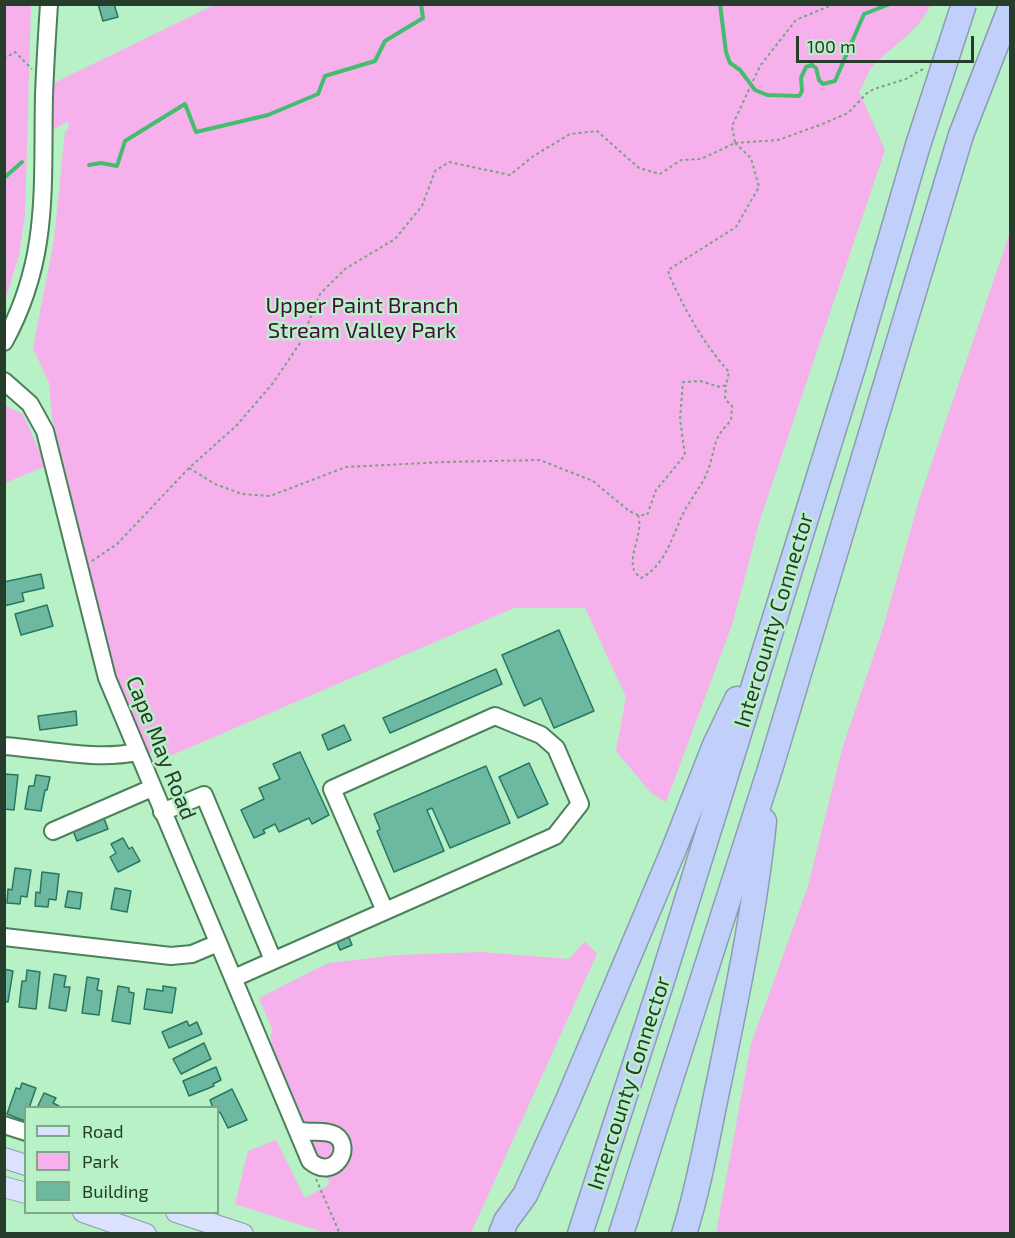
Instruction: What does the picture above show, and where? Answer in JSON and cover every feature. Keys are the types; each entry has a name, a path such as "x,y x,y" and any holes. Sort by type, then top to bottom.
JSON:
{"highway":[{"name":"Intercounty Connector","path":"580,1233 657,999 854,364 918,145 964,4"},
{"name":"Intercounty Connector","path":"621,1233 771,766 961,135 1011,9"},
{"path":"501,1233 506,1221 525,1195 568,1100 674,849 715,745 773,624"},
{"path":"684,1233 700,1169 736,997 759,870 771,766"},
{"path":"520,1233 525,1195"}],"main road":[{"path":"4,1158 24,1164"},
{"path":"4,1186 24,1193"},
{"path":"88,1214 138,1232"},
{"path":"182,1214 243,1233"}],"street":[{"path":"4,342 18,316 29,287 39,239 44,184 44,96 49,4"},
{"name":"Cape May Road","path":"4,381 30,404 45,431 105,669 162,812 310,1161 315,1166"},
{"path":"234,978 555,836 580,804 556,748 541,735 495,716 332,789 385,911"},
{"path":"4,746 102,755 124,755 137,752"},
{"path":"53,831 152,788"},
{"path":"162,812 204,795 273,960"},
{"path":"4,937 171,956 192,954 218,943"},
{"path":"4,1125 24,1131"},
{"path":"298,1130 305,1133 325,1132 339,1138 343,1152 334,1165 323,1168 315,1166"}],"path":[{"path":"638,515 640,522 634,570 641,578 649,574 658,564 670,544 683,514 708,471 719,432 731,421 732,406 725,399 729,372 688,315 668,270 736,226 759,187 751,158 735,143 732,126 760,66 796,20 834,4"},
{"path":"4,59 15,52 33,70"},
{"path":"80,570 117,544 189,468 237,425 273,383 300,344 320,294 345,269 395,239 422,206 435,171 449,162 510,175 532,157 570,134 597,130 639,168 660,174 681,160 701,159 735,143 778,140 820,125 848,113 867,93 874,89 906,79 929,66"},
{"path":"189,468 215,484 242,495 270,496 346,467 540,460 594,481 629,510 638,515 647,515 656,490 685,455 680,418 683,382 700,381 720,387 726,385"},
{"path":"315,1166 313,1171 340,1233"}],"green space":[{"path":"4,5 31,5 25,216 19,255 5,301"},
{"name":"Upper Paint Branch Stream Valley Park","path":"214,5 930,5 919,23 871,69 859,91 885,150 760,520 732,625 666,802 651,793 616,751 626,697 585,608 514,608 156,762 152,753 145,755 113,674 52,417 49,383 33,348 54,240 65,131 68,130 69,121 51,131 52,84"},
{"path":"1010,232 1010,1233 716,1233 751,1044 808,886 843,746 883,628 919,500"},
{"path":"4,405 23,414 46,466 5,483"},
{"path":"585,941 597,954 471,1233 326,1233 235,1204 248,1151 276,1140 305,1198 330,1184 270,1045 272,1042 270,1036 273,1031 259,998 328,963 398,955 481,952 569,959"}],"building":[{"path":"98,4 114,4 118,17 103,21"},
{"path":"41,574 44,588 22,593 24,601 4,606 4,582"},
{"path":"47,605 53,626 21,635 15,614"},
{"path":"559,630 594,711 554,728 541,698 524,706 502,655"},
{"path":"496,669 502,684 390,733 383,718"},
{"path":"76,711 77,725 40,730 38,716"},
{"path":"344,725 351,740 328,750 322,735"},
{"path":"300,752 329,815 312,824 309,818 279,832 275,824 263,830 265,833 254,838 241,810 264,799 259,788 280,779 273,764"},
{"path":"529,763 548,804 518,818 499,777"},
{"path":"486,766 510,823 450,848 432,808 427,810 444,851 394,872 377,831 380,829 374,814"},
{"path":"4,774 18,775 14,810 4,809"},
{"path":"36,775 50,777 41,811 25,809 29,786 34,786"},
{"path":"103,816 108,829 77,841 72,828"},
{"path":"123,838 129,849 132,847 140,861 118,872 110,857 116,853 111,844"},
{"path":"15,868 31,870 27,897 21,896 20,904 7,903 8,889 12,890"},
{"path":"42,872 59,874 56,900 49,899 48,907 35,906 36,892 40,893"},
{"path":"115,888 131,891 127,912 111,909"},
{"path":"68,891 82,893 80,909 65,907"},
{"path":"348,935 352,945 340,950 336,940"},
{"path":"4,969 13,971 8,1002 4,1001"},
{"path":"27,970 40,972 36,1009 19,1007 22,981 26,981"},
{"path":"54,974 66,976 64,987 70,987 66,1011 49,1008"},
{"path":"87,977 99,979 97,990 102,991 99,1015 82,1013"},
{"path":"118,986 129,988 129,992 134,993 130,1024 112,1021"},
{"path":"163,986 176,988 172,1013 144,1009 147,989 163,991"},
{"path":"187,1021 189,1026 197,1022 202,1034 169,1048 162,1032"},
{"path":"204,1043 211,1059 181,1074 173,1059"},
{"path":"216,1067 221,1080 213,1084 214,1086 189,1096 183,1081"},
{"path":"22,1083 36,1088 30,1106 24,1106 24,1121 7,1114 16,1088 20,1089"},
{"path":"232,1089 247,1120 228,1128 219,1112 219,1106 212,1106 210,1100"},
{"path":"44,1093 56,1098 53,1103 59,1106 38,1106"}],"waterway":[{"path":"89,165 101,163 117,166 125,141 185,104 196,132 268,115 318,94 325,76 375,61 385,41 423,18 421,4"},
{"path":"720,4 726,52 730,63 740,70 755,90 767,95 799,96 802,91 801,78 806,67 812,65 816,68 819,80 823,84 835,81 864,14 890,4"},
{"path":"4,178 22,162"}]}
